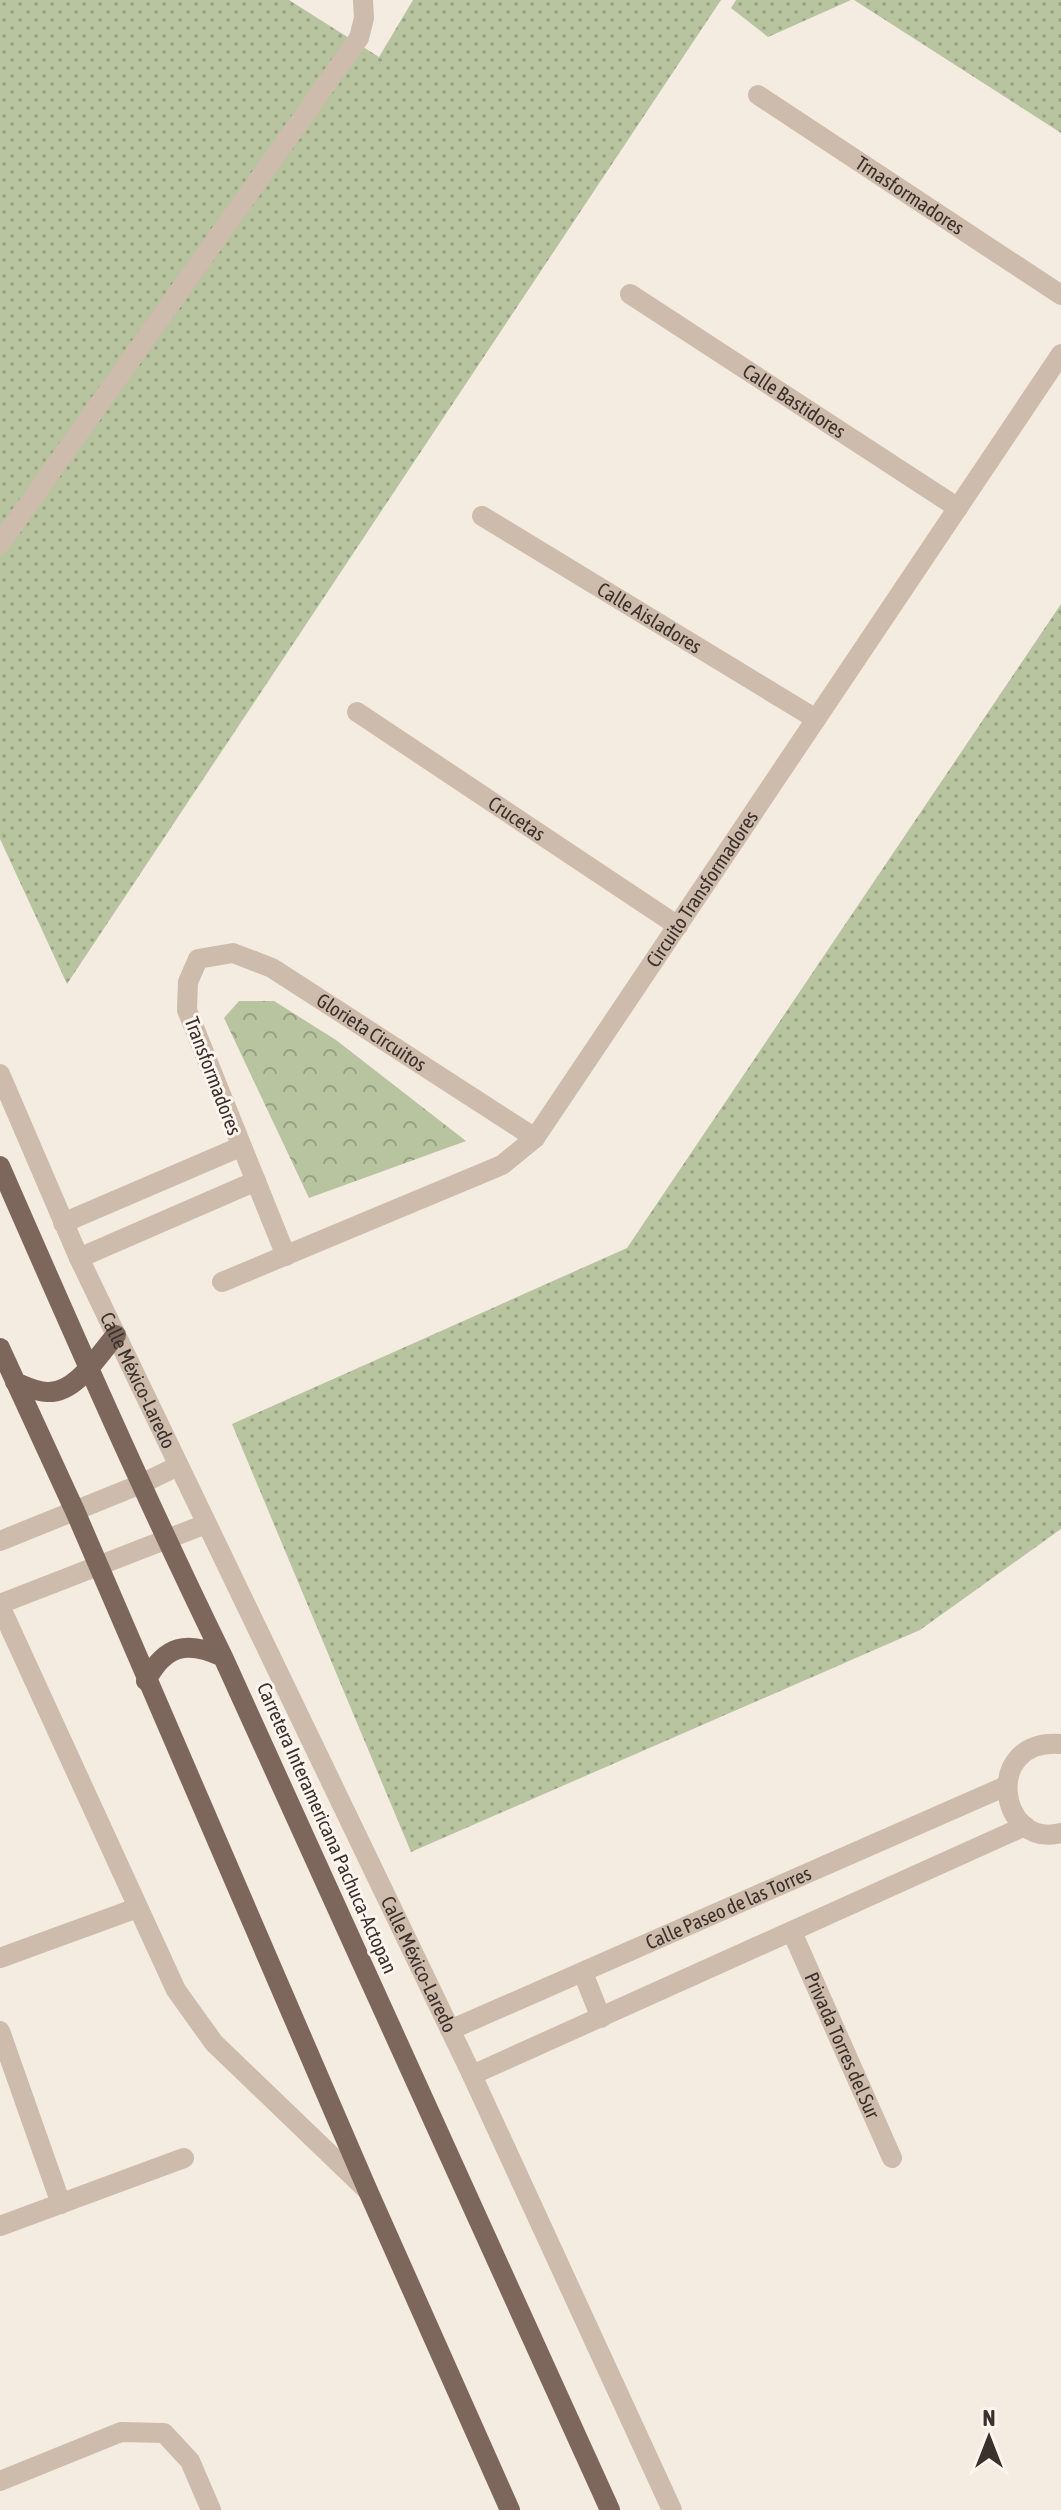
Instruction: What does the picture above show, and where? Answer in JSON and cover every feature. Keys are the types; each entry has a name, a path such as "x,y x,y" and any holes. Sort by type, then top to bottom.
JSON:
{"main road":[{"name":"Carretera Interamericana Pachuca-Actopan","path":"0,1166 165,1538 223,1657 610,2510"},
{"path":"15,1382 37,1390 60,1390 88,1367 116,1335"},
{"path":"0,1348 75,1511 368,2191 510,2510"},
{"path":"146,1681 157,1659 173,1652 190,1647 223,1657"}],"street":[{"path":"0,544 359,38 364,18 363,0"},
{"name":"Trnasformadores","path":"758,95 1061,295"},
{"name":"Calle Bastidores","path":"630,294 958,508"},
{"name":"Circuito Transformadores","path":"222,1282 502,1165 535,1138 1061,354"},
{"name":"Calle Aisladores","path":"482,516 816,719"},
{"name":"Crucetas","path":"357,712 678,926"},
{"name":"Glorieta Circuitos","path":"198,959 233,953 272,968 535,1138"},
{"name":"Transformadores","path":"198,959 188,982 187,1010 286,1256"},
{"name":"Calle México-Laredo","path":"0,1074 79,1258 472,2075 672,2510"},
{"name":"Transformadores","path":"63,1223 240,1147"},
{"path":"79,1258 256,1181"},
{"path":"0,1541 178,1466"},
{"path":"206,1524 0,1605 176,1990 214,2043 368,2191"},
{"path":"1060,1743 1031,1748 1019,1757 1010,1770 1006,1786 1014,1815 1025,1826 1039,1833 1061,1833"},
{"name":"Calle Paseo de las Torres","path":"450,2030 1006,1786"},
{"path":"472,2075 1025,1826"},
{"path":"0,1958 137,1908"},
{"name":"Privada Torres del Sur","path":"792,1932 892,2158"},
{"path":"583,1973 601,2018"},
{"path":"0,2031 61,2204"},
{"path":"0,2226 184,2158"},
{"path":"0,2481 121,2432 164,2433 190,2461 211,2510"}],"green space":[{"path":"0,0 289,0 379,57 413,0 721,0 67,984 0,839"},
{"path":"736,0 851,0 768,37 731,8"},
{"path":"854,0 1061,0 1061,133"},
{"path":"1061,604 1061,1529 920,1630 411,1852 232,1424 627,1248"},
{"path":"239,1001 274,1001 336,1040 466,1141 309,1198 224,1018"}]}
